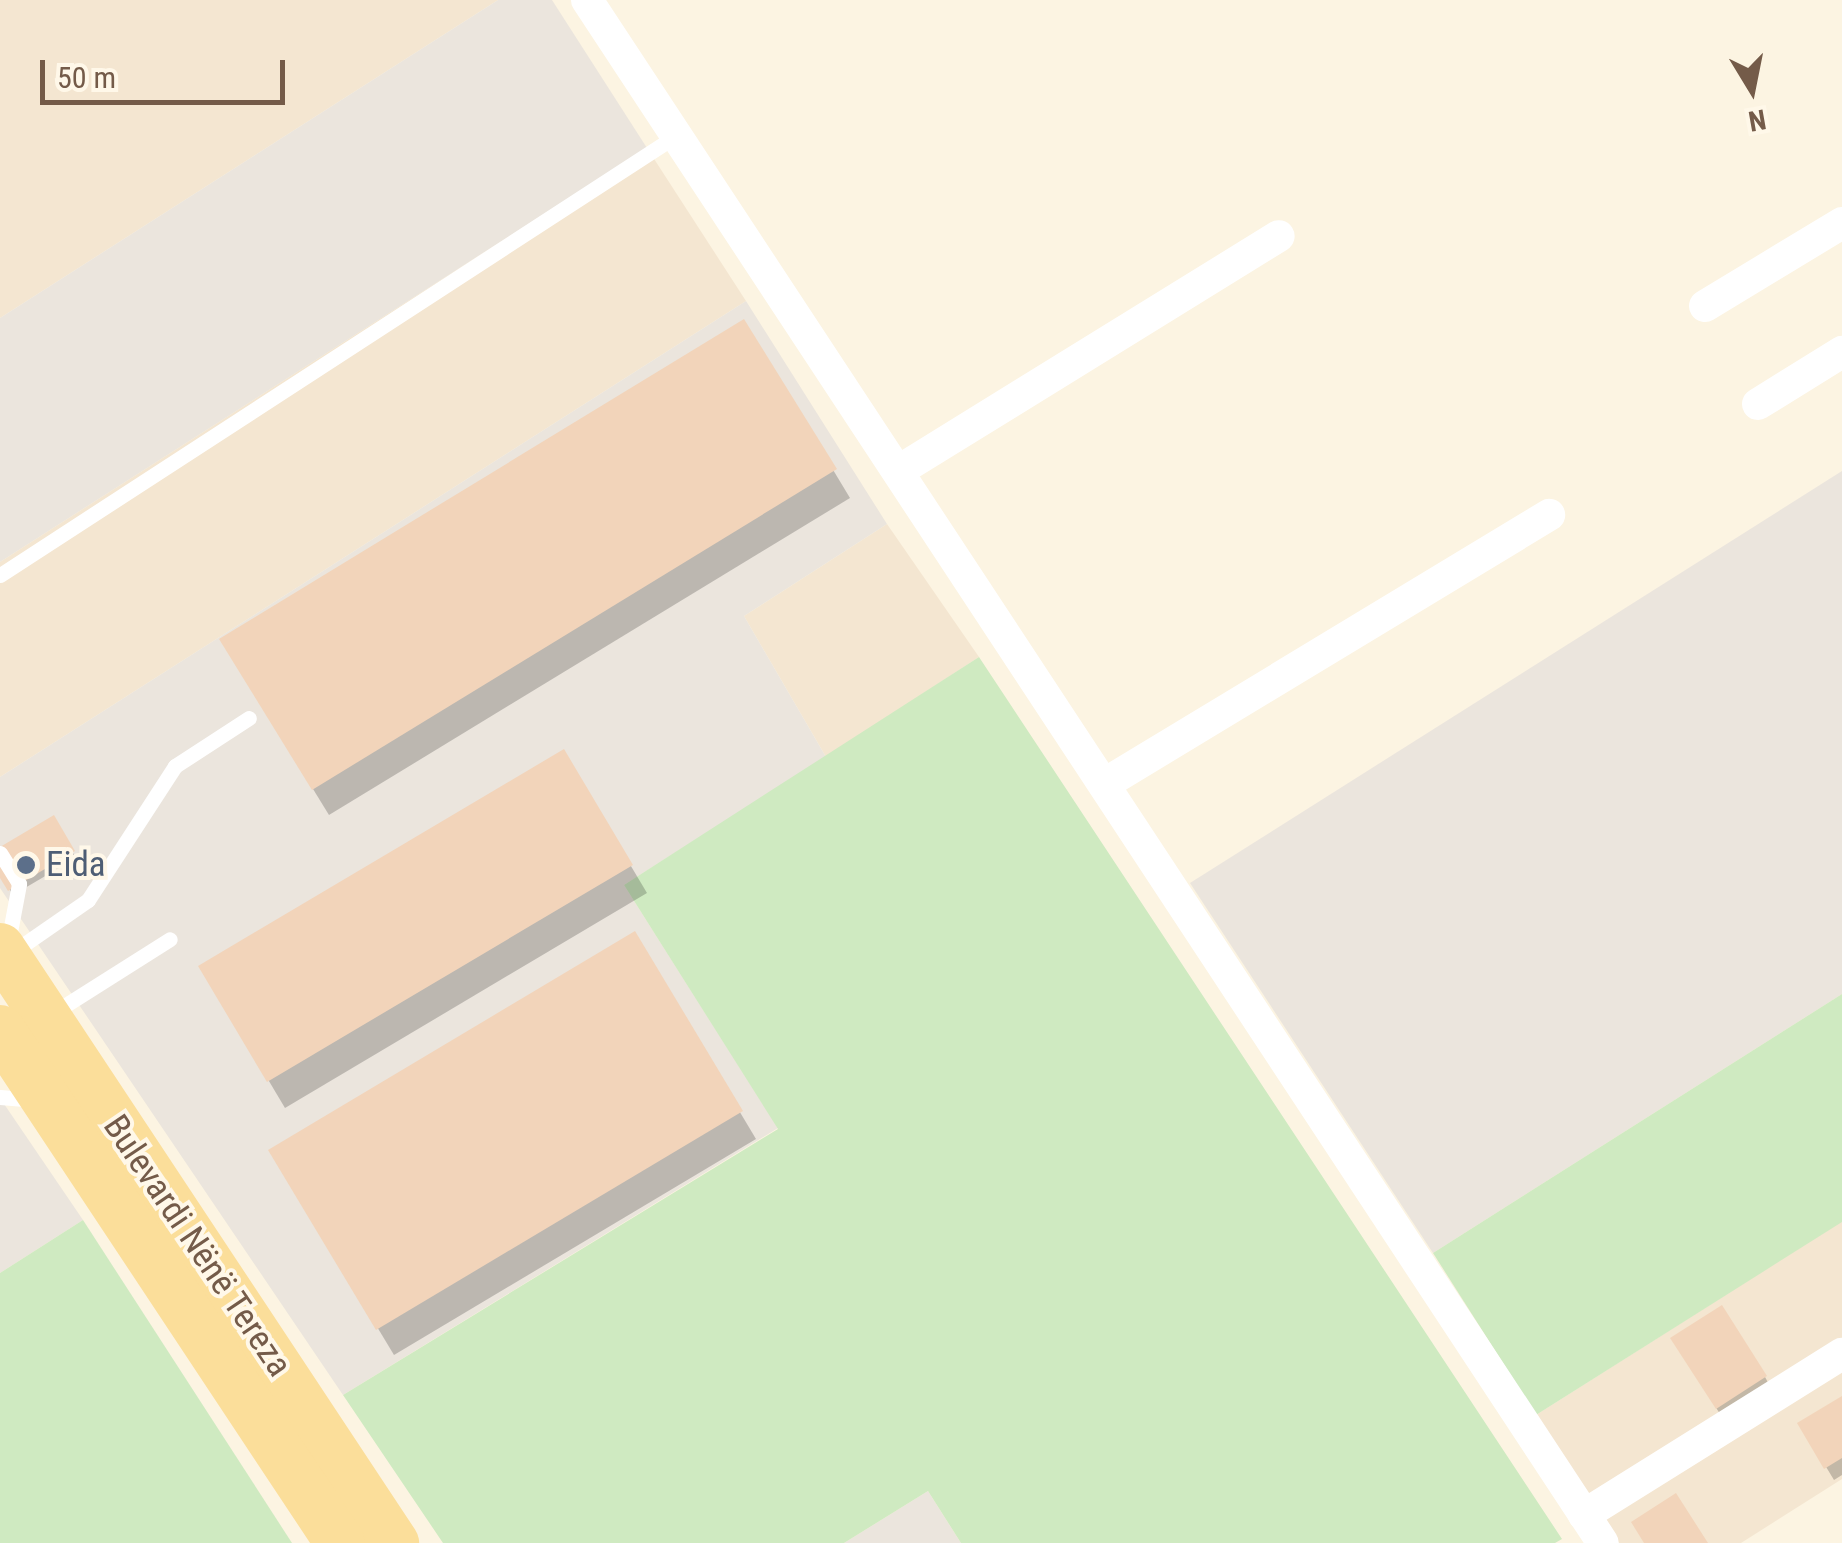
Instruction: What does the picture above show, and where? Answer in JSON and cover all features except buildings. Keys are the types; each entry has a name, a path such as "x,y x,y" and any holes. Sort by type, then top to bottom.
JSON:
{"main road":[{"name":"Bulevardi Nënë Tereza","path":"3,952 23,1024 19,1087 340,1543"},
{"name":"Bulevardi Nënë Tereza","path":"23,1024 394,1543"}],"street":[{"path":"587,0 900,470 1602,1543"},
{"path":"1705,306 1842,223"},
{"path":"900,470 1279,236"},
{"path":"1758,404 1842,352"},
{"path":"1106,784 1548,515"},
{"path":"1584,1515 1842,1354"}],"lane":[{"path":"0,575 678,135"},
{"path":"3,952 88,900 175,766 249,718"},
{"path":"0,853 19,884 3,952"},
{"path":"23,1024 170,939"}],"shaded area":[{"path":"0,0 498,0 0,318"},
{"path":"498,0 552,0 647,148 0,562 0,318"},
{"path":"647,148 746,301 0,777 0,562"},
{"path":"746,301 887,524 744,616 826,757 624,885 778,1128 343,1395 0,888 0,777"},
{"path":"1842,471 1842,994 1433,1253 1190,883"},
{"path":"887,524 979,657 826,757 744,616"},
{"path":"0,1098 83,1220 0,1273"},
{"path":"1842,1221 1842,1479 1741,1543 1619,1543 1536,1415"},
{"path":"928,1491 961,1543 844,1543"}],"green space":[{"path":"979,657 1562,1539 1555,1543 961,1543 928,1491 844,1543 443,1543 343,1395 778,1129 624,885"},
{"path":"1842,994 1842,1222 1536,1415 1433,1253"},
{"path":"83,1220 292,1543 0,1543 0,1273"}],"place":[{"name":"Eida","path":"26,865"}]}
